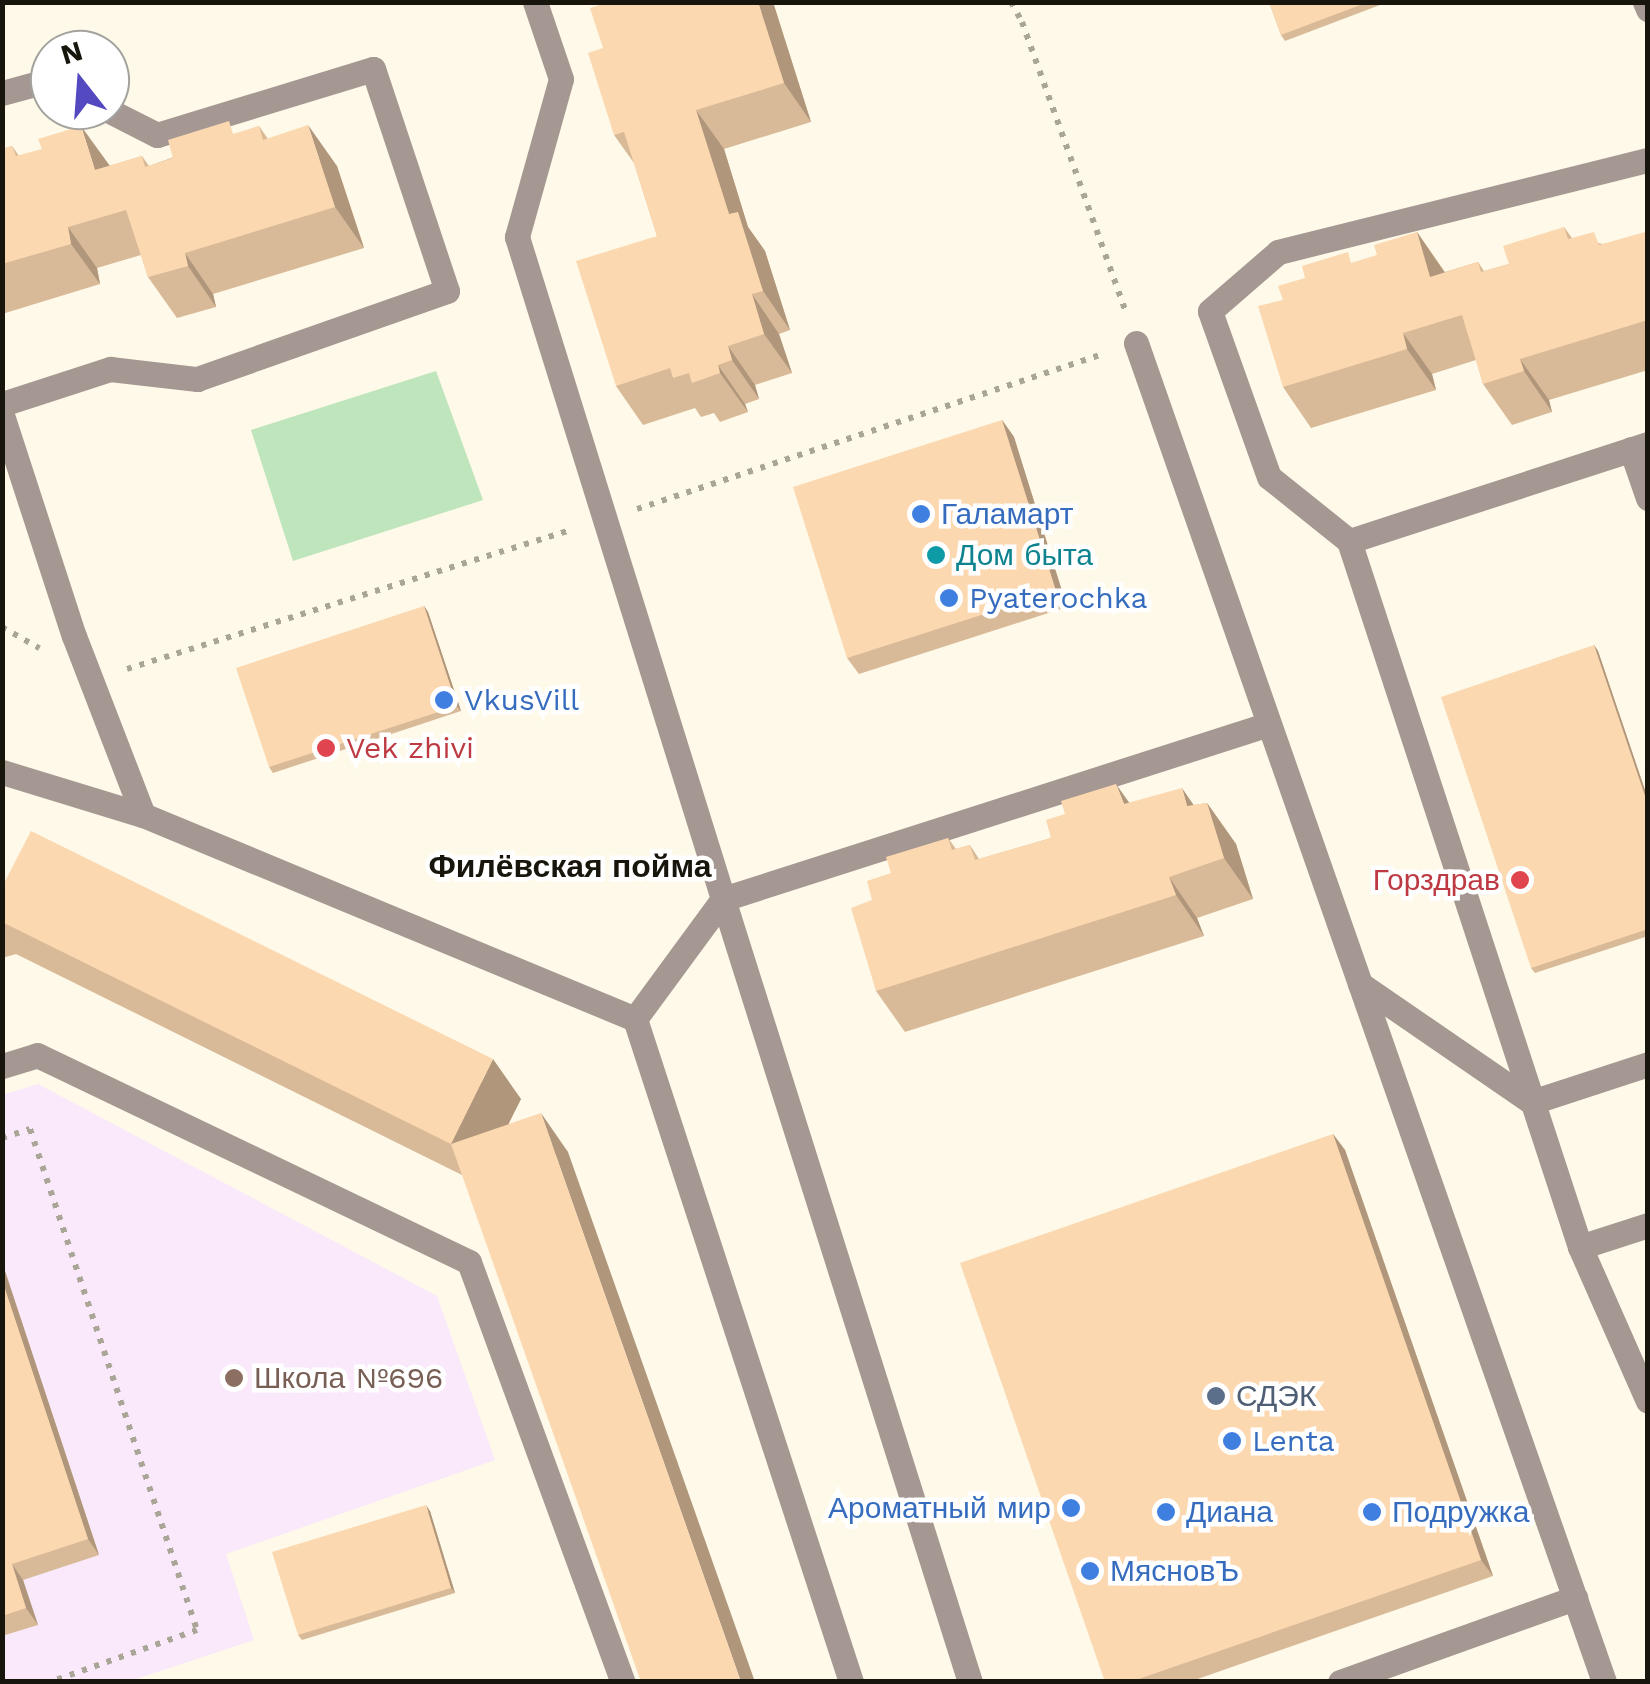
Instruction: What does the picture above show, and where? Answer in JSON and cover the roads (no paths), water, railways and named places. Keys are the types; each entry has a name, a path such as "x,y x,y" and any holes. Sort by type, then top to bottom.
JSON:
{"lane":[{"path":"535,2 561,79 518,237 970,1682"},
{"path":"2,404 110,369 198,379 448,291 373,69 157,135 130,121"},
{"path":"2,93 30,85"},
{"path":"1648,160 1278,252 1210,311 1269,477 1349,541 1580,1247 1648,1401"},
{"path":"1136,343 1604,1682"},
{"path":"2,415 74,636 143,815"},
{"path":"1349,541 1639,446 1648,498"},
{"path":"635,1019 723,899 1269,724"},
{"path":"2,772 143,815 635,1019 851,1682"},
{"path":"1360,984 1532,1102"},
{"path":"2,1066 37,1054 469,1262 623,1682"},
{"path":"1532,1102 1648,1064"},
{"path":"1580,1247 1648,1225"},
{"path":"1340,1682 1575,1598"}],"place":[{"name":"Галамарт","path":"921,514"},
{"name":"Дом быта","path":"936,555"},
{"name":"Pyaterochka","path":"949,598"},
{"name":"VkusVill","path":"444,700"},
{"name":"Vek zhivi","path":"326,748"},
{"name":"Горздрав","path":"1520,880"},
{"name":"Школа №696","path":"234,1378"},
{"name":"СДЭК","path":"1216,1396"},
{"name":"Lenta","path":"1232,1441"},
{"name":"Ароматный мир","path":"1071,1508"},
{"name":"Диана","path":"1166,1512"},
{"name":"Подружка","path":"1372,1512"},
{"name":"МясновЪ","path":"1090,1571"}],"district":[{"name":"Филёвская пойма","path":"570,866"}]}
